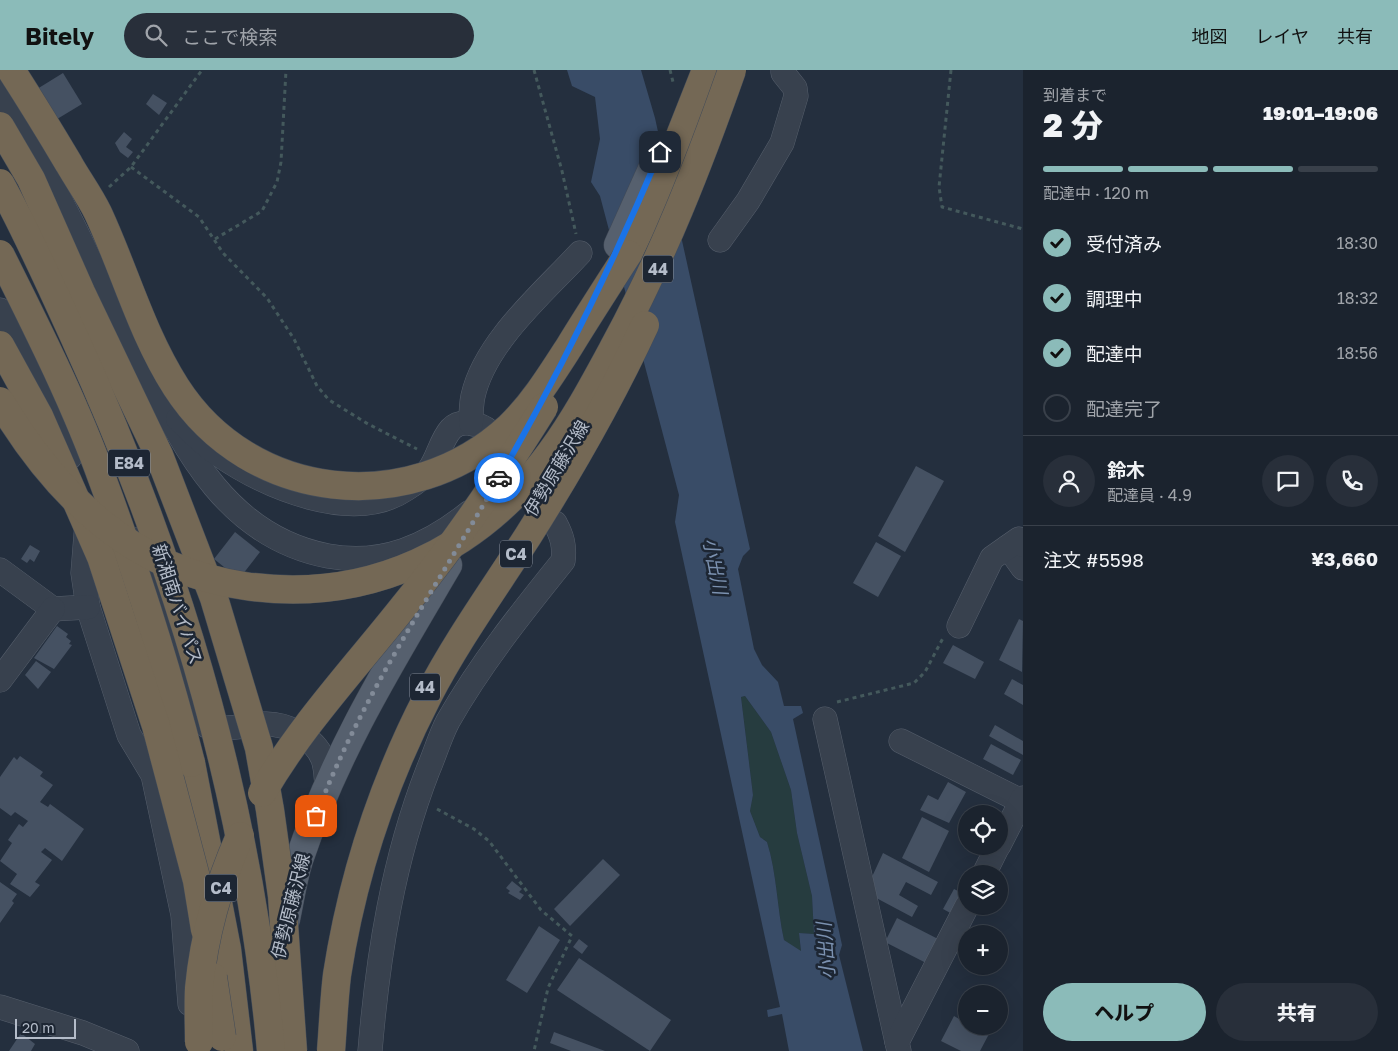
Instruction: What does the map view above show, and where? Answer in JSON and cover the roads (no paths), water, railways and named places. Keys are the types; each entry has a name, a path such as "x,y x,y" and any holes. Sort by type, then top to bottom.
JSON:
{"highway":[{"name":"C4","path":"11,70 97,212 138,317 156,352 177,388 204,422 240,452 257,462 296,477 345,487 397,484 452,466 481,449 509,427 532,402 655,199 706,70"},
{"name":"C4","path":"0,400 29,446 71,498 116,535 172,566 231,584 267,589 305,590 342,586 379,577 418,564 443,551 491,518 531,477 568,427 637,304 682,205 731,70"},
{"name":"C4","path":"331,1051 337,976 350,911 379,808 402,751 428,696 475,615 551,499 626,366 669,275 709,179 745,70"},
{"path":"0,126 31,179 81,292 159,455 214,598 258,748 270,810 282,896 293,1051"},
{"name":"新湘南バイパス","path":"0,183 62,310 115,427 158,541 195,657 222,756 251,892 266,991 271,1051"},
{"name":"新湘南バイパス","path":"0,254 55,368 103,481 142,593 178,713 191,763 227,950 221,1048"},
{"name":"C4","path":"221,1048 199,990 204,953 221,886 238,840 255,805 289,748 317,711 404,607 481,504 576,355 618,260"},
{"path":"8,342 101,556 156,726 197,881 221,1048"}],"main road":[{"name":"伊勢原藤沢線","path":"318,1051 326,978 350,865 392,750 446,648 566,453 619,356 696,180 731,70"},
{"name":"44","path":"618,260 682,85"},
{"name":"伊勢原藤沢線","path":"263,1051 272,980 299,862 327,786 352,730 384,672 538,411 618,260"}],"street":[{"path":"720,240 748,201 782,143 796,96 795,88 782,73 783,70"},
{"path":"0,88 60,198 161,402 203,472 227,502 252,523 277,539 308,552 344,559 377,558 412,549 444,531 488,497"},
{"path":"161,402 217,454 246,470 306,495 345,504 366,504 389,500 408,488 430,469 434,458 451,429 460,424 478,426 472,397 480,375 504,335 560,288 580,253"},
{"path":"0,363 8,342 107,296"},
{"path":"0,310 8,342 52,409 78,477 93,504 128,524 137,534 197,714 207,726 224,730 264,724 284,726 310,741 315,747 323,759 327,786"},
{"path":"93,504 87,524 83,573 88,607 129,735 153,775 183,914 193,1051"},
{"path":"370,1051 376,984 385,928 396,873 417,800 447,723 505,632 563,561 565,549 562,536 555,523"},
{"path":"959,626 992,558 1016,546 1023,568"},
{"path":"0,570 53,609 88,607"},
{"path":"0,680 53,609"},
{"path":"446,648 444,694 447,723"},
{"path":"825,719 898,1047"},
{"path":"901,741 1022,800 1008,826"},
{"path":"898,1047 963,915"},
{"path":"0,1007 83,1033 127,1051"}],"water":[{"name":"小出川","path":"567,70 641,70 655,118 750,549 743,556 738,569 754,649 762,665 778,682 784,706 801,706 803,713 793,719 842,945 839,955 863,1051 789,1051 782,1014 768,1017 767,1010 780,1007 675,522 679,495 600,196 591,182 600,139 595,97 572,86","holes":["745,696 771,732 791,790 797,833 812,896 814,934 799,933 801,951 784,940 775,879 767,842 760,837 750,811 753,795 741,697"]}]}
